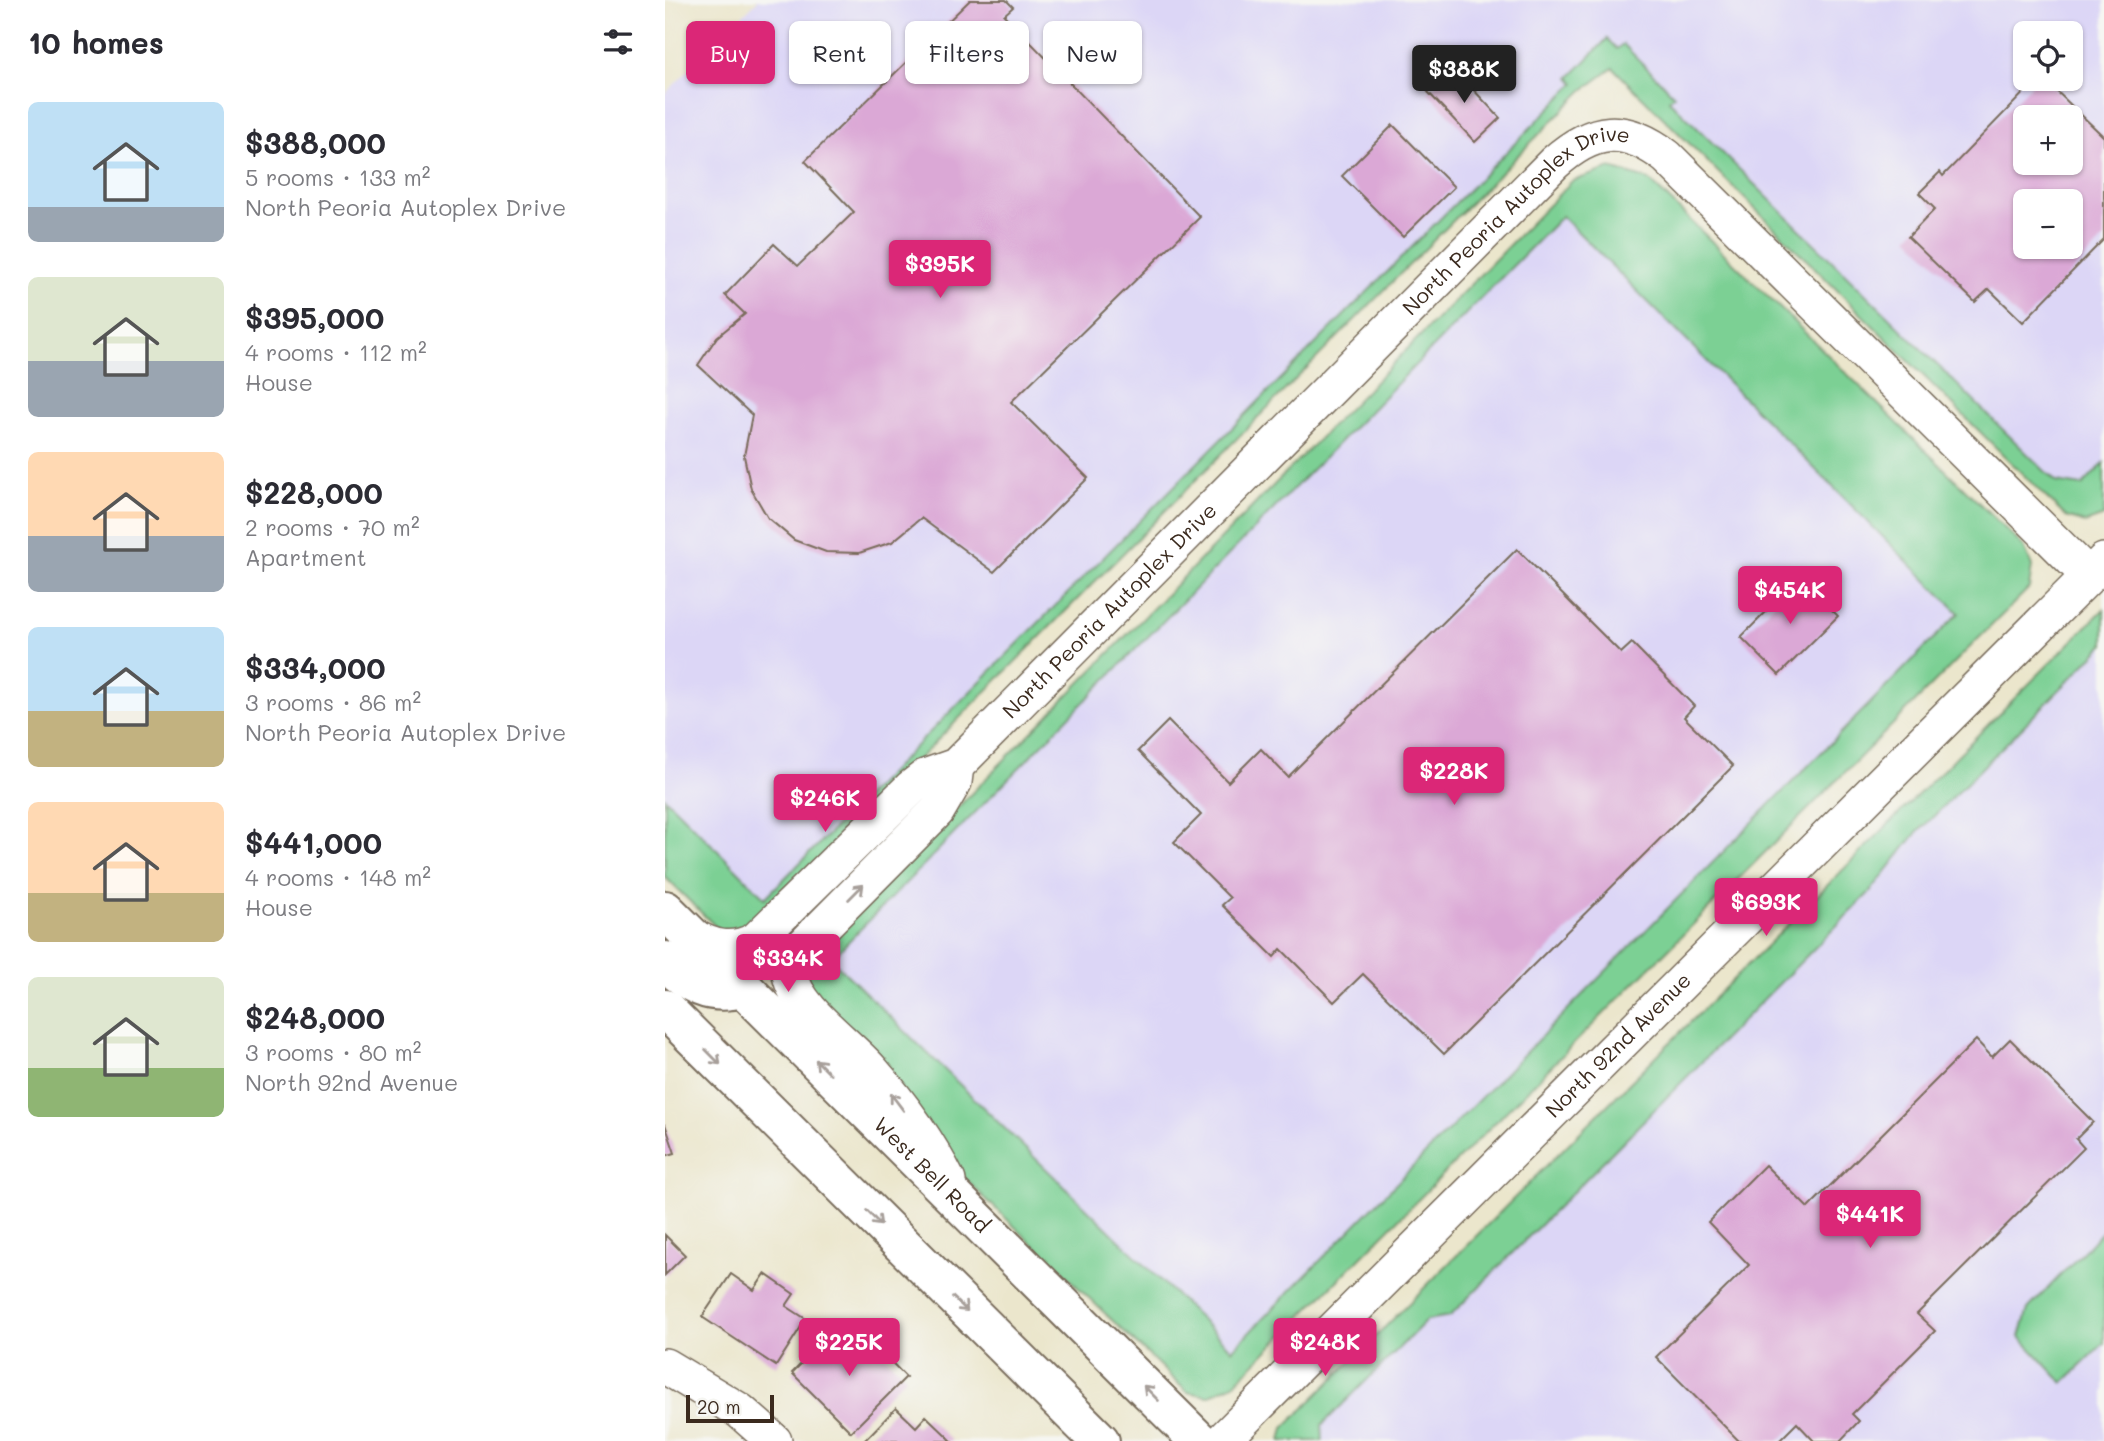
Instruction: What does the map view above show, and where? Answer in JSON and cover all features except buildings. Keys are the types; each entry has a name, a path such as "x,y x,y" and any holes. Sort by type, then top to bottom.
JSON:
{"main road":[{"name":"West Bell Road","path":"673,935 743,988 1199,1441"},
{"path":"665,1009 1100,1441"}],"street":[{"name":"North Peoria Autoplex Drive","path":"673,935 729,949 756,940 912,787 925,777 956,766 1554,163 1571,147 1590,136 1609,133 1630,136 1651,145 1667,157 2097,568"},
{"name":"North 92nd Avenue","path":"1222,1441 2097,568"},
{"name":"North Peoria Autoplex Drive","path":"743,988 799,950 937,811 954,782 956,766"},
{"path":"799,950 792,961 792,987 893,1097 940,1166 958,1201"},
{"path":"665,1366 740,1411 774,1441"}],"shaded area":[{"path":"758,0 2104,0 2104,463 2082,486 2056,482 1669,100 1674,95 1623,44 1571,77 1576,82 765,899 665,798 665,94 686,73 686,84 775,84 775,21 737,21"},
{"path":"1562,216 1959,613 1231,1350 831,959"},
{"path":"2104,645 2104,1230 2028,1309 2063,1383 2104,1343 2104,1441 1323,1441 1322,1425 1427,1320 1450,1316 1870,892 1914,836"}],"green space":[{"path":"1607,39 1617,49 1623,44 1674,95 1669,100 2056,482 2082,486 2104,463 2104,516 2085,523 2066,517 1613,68 1583,90 752,927 734,934 720,931 665,877 665,798 765,898 1575,83 1570,77"},
{"path":"1611,168 1649,180 2024,547 2032,566 2029,588 1234,1384 1208,1396 1187,1392 967,1181 887,1071 806,990 803,969 812,956 1572,181","holes":["1562,216 1959,613 1232,1350 831,959"]},
{"path":"2104,609 2104,645 1914,836 1870,892 1450,1316 1427,1320 1322,1425 1323,1441 1281,1441 1284,1428"},
{"path":"2104,1230 2104,1343 2063,1383 2020,1337 2028,1309"}]}
